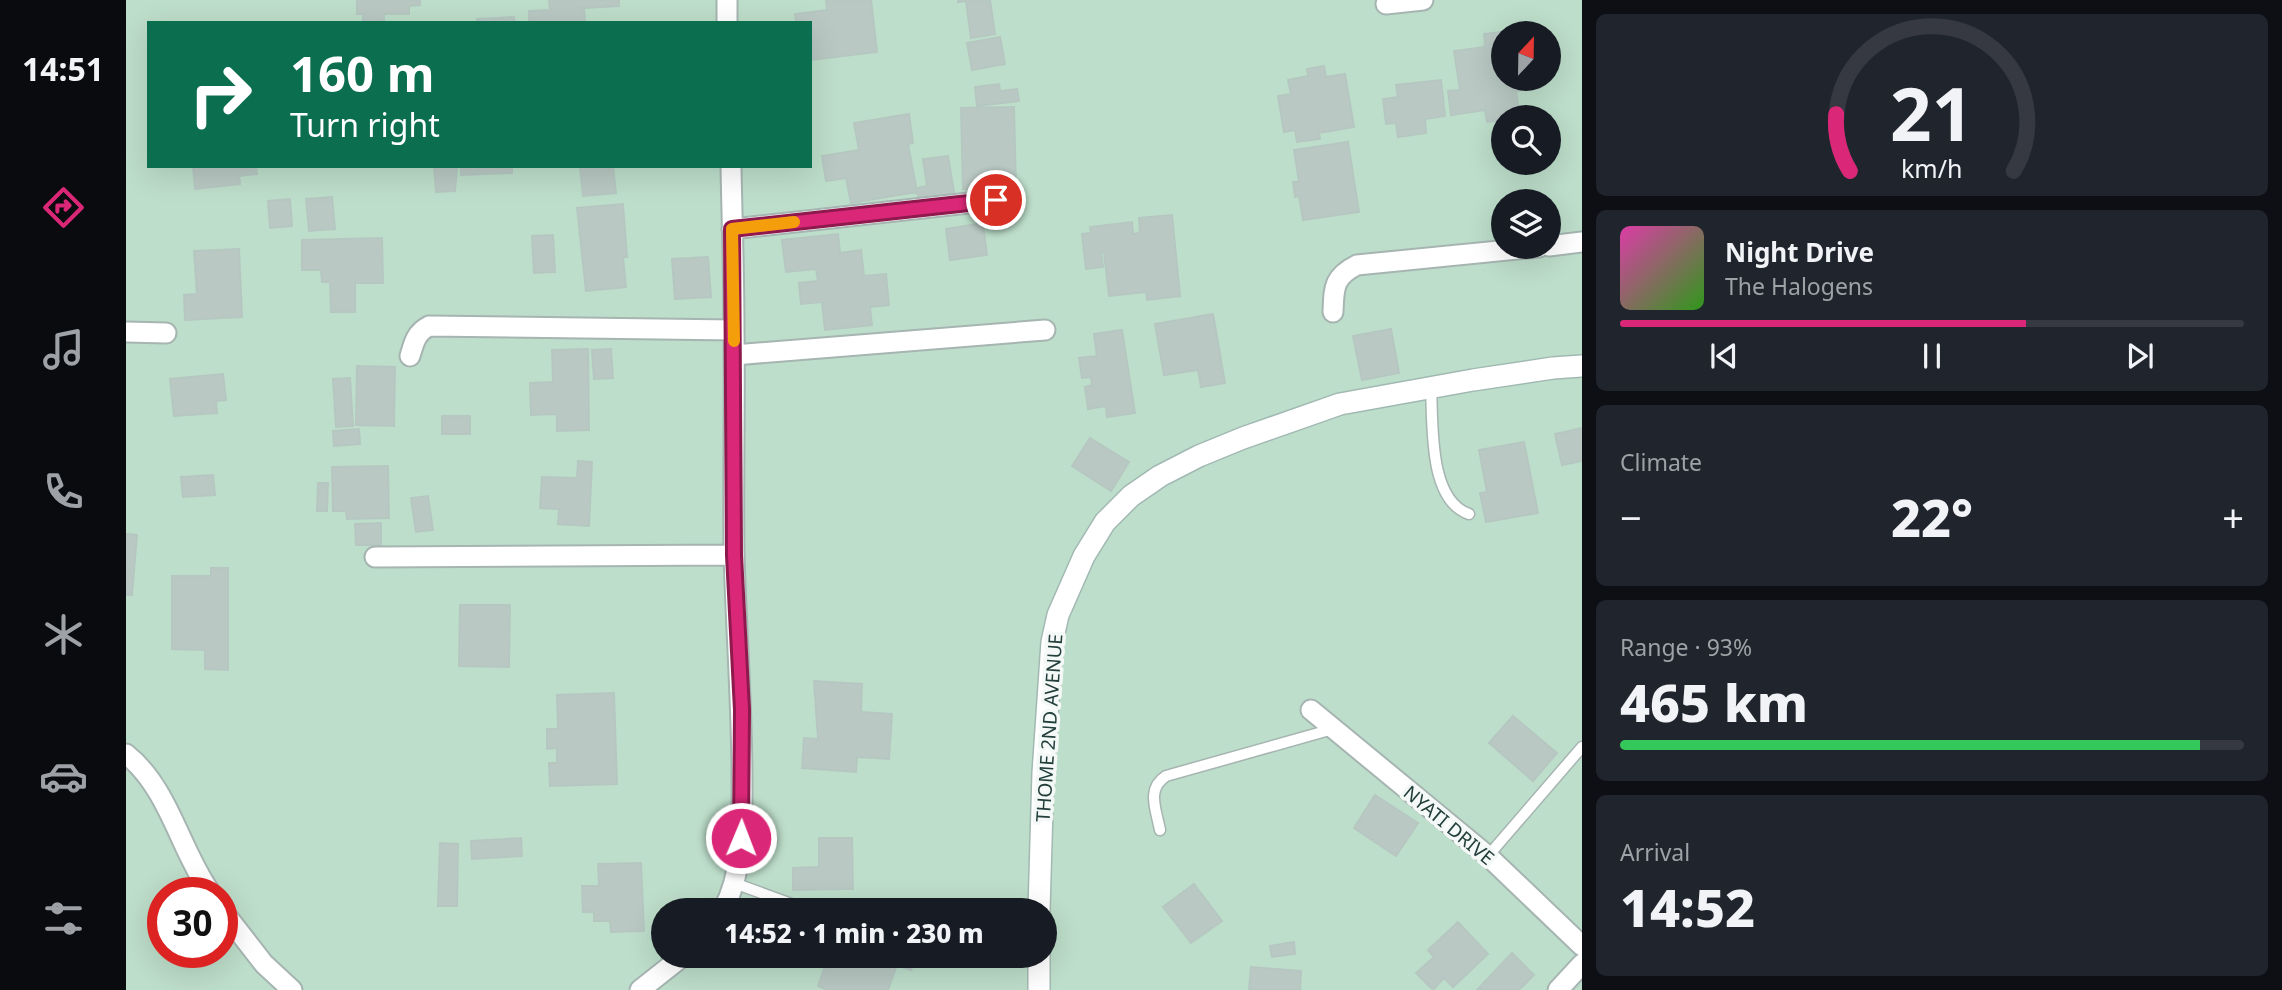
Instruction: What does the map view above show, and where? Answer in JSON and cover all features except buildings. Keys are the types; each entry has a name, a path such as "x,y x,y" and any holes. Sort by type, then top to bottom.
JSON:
{"street":[{"path":"727,0 727,21"},
{"path":"1386,4 1423,0"},
{"path":"728,898 734,883 741,838 742,802 742,710 734,555 734,330 730,168"},
{"path":"732,229 996,200"},
{"path":"1561,245 1582,242"},
{"path":"1333,312 1334,290 1339,278 1343,272 1357,265 1491,252"},
{"path":"410,356 415,338 429,326 734,330"},
{"path":"734,355 1045,330"},
{"path":"126,332 166,333"},
{"name":"THOME 2ND AVENUE","path":"1039,898 1043,773 1052,642 1058,615 1084,556 1105,522 1131,496 1160,476 1220,447 1340,404 1431,387 1582,366"},
{"path":"374,557 734,555"},
{"name":"NYATI DRIVE","path":"1311,710 1488,856 1582,946"},
{"path":"126,754 141,768 153,785 202,877"},
{"path":"238,930 264,964 292,990"},
{"path":"1558,990 1582,964"},
{"path":"640,990 668,968"},
{"path":"1039,968 1039,990"}],"lane":[{"path":"1431,387 1436,461 1442,485 1460,511 1469,514"},
{"path":"1160,830 1153,794 1159,780 1166,775 1334,729"},
{"path":"1488,856 1582,747"},
{"path":"734,883 775,898"}],"green space":[{"path":"126,0 1582,0 1582,990 126,990"}],"slow traffic":[{"path":"734,341 732,229 794,222"}],"route":[{"path":"741,838 742,710 734,555 732,229 996,200"}]}
